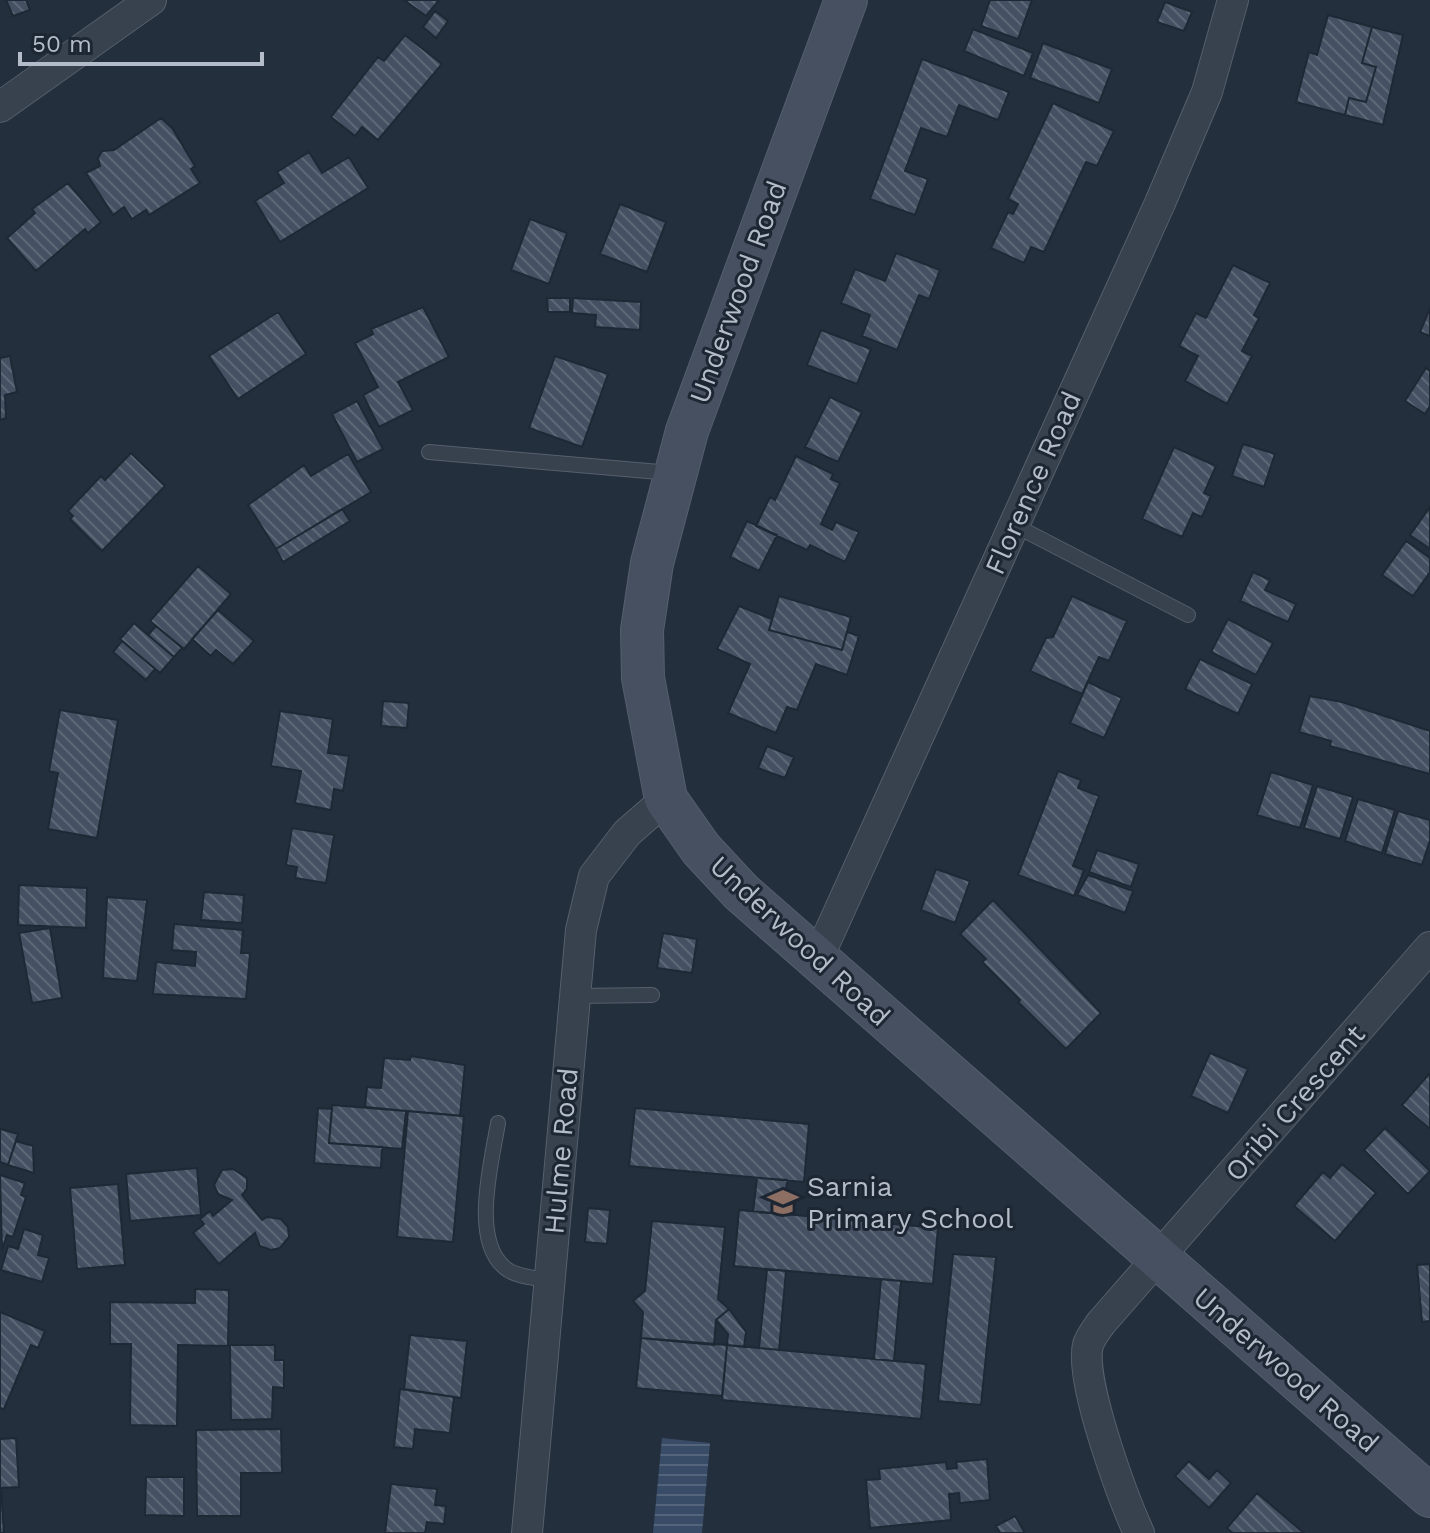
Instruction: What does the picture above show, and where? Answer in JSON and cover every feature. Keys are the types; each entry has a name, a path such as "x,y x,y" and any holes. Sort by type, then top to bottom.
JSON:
{"main road":[{"name":"Underwood Road","path":"846,0 707,372 674,473 652,563 642,630 643,678 666,799 701,849 741,892 1430,1496"}],"street":[{"path":"0,107 151,0"},
{"name":"Florence Road","path":"817,960 1207,92 1233,0"},
{"name":"Hulme Road","path":"527,1533 581,930 594,876 627,833 666,799"},
{"name":"Oribi Crescent","path":"1139,1533 1115,1479 1089,1375 1088,1344 1101,1323 1430,947"}],"lane":[{"path":"429,452 674,473"},
{"path":"1014,525 1188,615"},
{"path":"574,996 652,995"},
{"path":"498,1123 487,1197 488,1240 495,1256 509,1271 550,1281"}],"water":[{"path":"662,1438 710,1443 702,1533 653,1533"}],"building":[{"path":"6,0 26,0 30,10 13,16"},
{"path":"404,0 439,0 426,16"},
{"path":"990,0 1032,0 1018,39 981,26"},
{"path":"1165,2 1192,12 1184,31 1157,22"},
{"path":"435,11 448,21 436,38 423,27"},
{"path":"1328,15 1372,27 1362,63 1376,67 1366,102 1349,98 1345,115 1296,102 1309,52 1317,55"},
{"path":"1372,27 1403,35 1383,125 1345,115 1349,98 1366,102 1376,67 1362,63"},
{"path":"973,29 1033,53 1024,76 964,51"},
{"path":"405,35 442,64 378,140 362,127 355,136 331,117 378,57 384,61"},
{"path":"1043,43 1112,69 1099,103 1030,78"},
{"path":"922,59 1009,92 998,120 959,105 947,137 921,128 905,171 928,179 915,215 870,199"},
{"path":"1053,103 1114,131 1097,166 1086,162 1044,252 1031,247 1024,263 991,248 1008,212 1013,214 1018,204 1008,199"},
{"path":"161,118 172,128 195,166 191,169 200,183 149,215 146,210 132,219 124,207 113,215 86,173 100,166 98,158 102,151 114,150"},
{"path":"309,152 322,173 349,157 368,188 280,242 255,201 284,183 277,172"},
{"path":"68,183 101,222 88,233 85,229 36,271 7,238 35,213 32,209"},
{"path":"620,204 666,222 647,272 600,254"},
{"path":"530,219 567,233 549,284 511,270"},
{"path":"896,253 940,270 929,299 919,295 897,350 862,336 870,315 841,303 855,269 885,281"},
{"path":"1233,265 1270,283 1254,315 1259,318 1242,351 1252,356 1227,404 1185,381 1198,356 1179,346 1196,313 1206,318"},
{"path":"547,298 570,298 570,312 548,312"},
{"path":"573,298 641,302 640,330 595,327 596,315 572,313"},
{"path":"423,307 449,357 398,382 413,410 379,427 363,395 378,387 355,343 373,334 371,329"},
{"path":"1430,308 1430,336 1420,332"},
{"path":"278,312 306,354 238,399 209,356"},
{"path":"821,330 871,349 857,384 807,365"},
{"path":"10,356 17,392 5,395 6,418 0,420 0,358"},
{"path":"555,356 608,374 582,447 529,428"},
{"path":"1426,368 1430,371 1430,406 1425,414 1405,401"},
{"path":"830,397 862,412 838,462 805,447"},
{"path":"357,401 383,449 357,462 332,414"},
{"path":"1243,444 1275,454 1264,487 1232,476"},
{"path":"1174,447 1216,466 1204,493 1211,496 1202,517 1193,513 1182,537 1142,519"},
{"path":"131,453 165,486 102,551 70,519 73,516 68,511 101,476 105,480"},
{"path":"348,454 371,492 276,549 248,505 304,465 311,476"},
{"path":"796,456 833,474 831,479 840,483 821,524 832,530 836,522 859,532 845,562 810,545 807,550 756,526 770,497 775,500"},
{"path":"1430,507 1430,549 1410,535"},
{"path":"342,509 350,521 283,562 276,549"},
{"path":"747,521 777,535 759,571 730,557"},
{"path":"1406,541 1430,558 1430,572 1413,596 1382,575"},
{"path":"198,566 231,594 184,649 150,621"},
{"path":"1253,572 1270,580 1265,590 1296,604 1288,622 1240,601"},
{"path":"779,596 851,617 842,650 769,630"},
{"path":"1072,596 1127,621 1109,661 1099,657 1082,694 1030,671 1046,638 1053,637"},
{"path":"739,606 772,619 769,630 842,650 847,632 859,636 847,675 816,664 797,710 787,707 776,733 728,713 750,664 717,649"},
{"path":"218,610 254,641 233,664 216,650 211,656 192,639"},
{"path":"1228,619 1273,643 1256,675 1211,652"},
{"path":"134,623 174,657 160,673 120,639"},
{"path":"156,626 182,648 174,657 148,635"},
{"path":"122,641 155,669 146,680 113,652"},
{"path":"1200,659 1252,684 1238,714 1185,689"},
{"path":"1088,682 1122,698 1104,738 1070,723"},
{"path":"1310,696 1342,702 1430,731 1430,774 1330,746 1331,741 1299,732"},
{"path":"383,701 409,703 407,728 381,726"},
{"path":"60,710 118,720 97,838 48,829 58,773 49,771"},
{"path":"280,711 333,719 328,753 349,756 343,791 334,789 331,810 295,803 301,771 271,766"},
{"path":"767,746 794,757 785,778 758,768"},
{"path":"1058,771 1081,780 1078,788 1099,796 1073,866 1084,870 1074,896 1018,875"},
{"path":"1271,772 1313,785 1300,828 1257,815"},
{"path":"1317,786 1353,797 1340,839 1304,828"},
{"path":"1358,799 1395,810 1382,853 1345,841"},
{"path":"1398,811 1430,820 1430,840 1422,865 1385,854"},
{"path":"292,828 334,835 326,883 295,878 297,867 286,865"},
{"path":"1097,850 1139,864 1131,887 1089,872"},
{"path":"936,869 970,881 955,923 921,910"},
{"path":"1088,875 1133,891 1125,913 1077,895"},
{"path":"19,885 87,888 86,928 18,925"},
{"path":"204,892 244,895 242,923 201,920"},
{"path":"107,897 147,900 137,981 103,978"},
{"path":"993,900 1101,1013 1066,1049 1018,1002 1020,1000 982,962 986,959 960,934"},
{"path":"174,924 243,930 241,953 250,953 246,999 153,994 156,962 195,966 196,952 172,950"},
{"path":"50,928 62,998 32,1003 19,933"},
{"path":"663,933 697,939 692,973 657,968"},
{"path":"1210,1053 1248,1069 1228,1113 1191,1096"},
{"path":"411,1056 465,1065 460,1116 365,1107 367,1087 381,1088 384,1058 410,1060"},
{"path":"1430,1073 1430,1129 1402,1105"},
{"path":"332,1105 406,1111 402,1149 329,1143"},
{"path":"318,1108 332,1109 329,1143 382,1147 381,1168 314,1163"},
{"path":"635,1108 809,1124 804,1182 629,1166"},
{"path":"408,1111 464,1116 453,1242 397,1237"},
{"path":"1385,1128 1430,1171 1408,1194 1364,1150"},
{"path":"0,1129 18,1134 8,1165 0,1162"},
{"path":"16,1141 33,1146 34,1173 8,1165"},
{"path":"1342,1164 1376,1193 1335,1241 1294,1206 1323,1172 1330,1178"},
{"path":"197,1168 201,1215 130,1221 126,1174"},
{"path":"233,1169 247,1178 247,1189 242,1195 262,1220 267,1217 281,1219 288,1227 289,1237 280,1248 271,1250 260,1246 255,1233 219,1264 193,1233 204,1224 200,1219 210,1211 213,1216 232,1200 218,1194 214,1185 222,1170"},
{"path":"0,1175 25,1183 21,1195 26,1197 13,1237 7,1235 2,1250"},
{"path":"757,1178 787,1180 784,1214 753,1212"},
{"path":"118,1184 125,1265 77,1269 70,1188"},
{"path":"588,1208 610,1210 607,1244 585,1242"},
{"path":"739,1210 938,1228 933,1284 734,1266"},
{"path":"652,1221 725,1227 718,1299 729,1309 716,1320 714,1345 641,1338 643,1312 633,1301 645,1291"},
{"path":"24,1229 43,1235 38,1255 49,1258 42,1282 1,1270 8,1246 18,1249"},
{"path":"953,1254 996,1257 981,1405 938,1401"},
{"path":"1430,1264 1430,1321 1422,1322 1417,1265"},
{"path":"767,1269 786,1271 779,1350 759,1348"},
{"path":"881,1279 901,1281 894,1361 874,1359"},
{"path":"195,1289 229,1290 228,1346 178,1345 177,1426 130,1425 131,1344 110,1344 110,1302 195,1303"},
{"path":"729,1309 746,1332 744,1347 727,1345 728,1334 716,1320"},
{"path":"0,1312 45,1331 38,1348 31,1345 4,1409 0,1408"},
{"path":"410,1335 467,1341 461,1398 404,1389"},
{"path":"641,1338 727,1345 722,1396 636,1388"},
{"path":"230,1345 275,1345 275,1360 284,1360 284,1388 273,1387 272,1419 231,1420"},
{"path":"727,1345 926,1364 921,1419 722,1400"},
{"path":"400,1389 454,1397 450,1433 415,1429 413,1449 394,1447"},
{"path":"281,1429 282,1473 241,1473 241,1516 197,1516 196,1430"},
{"path":"16,1438 19,1487 1,1488 4,1533 0,1533 0,1439"},
{"path":"987,1459 990,1500 960,1503 959,1493 949,1494 951,1520 870,1528 866,1480 880,1479 879,1469 946,1462 947,1469 957,1468 956,1462"},
{"path":"1189,1461 1209,1479 1217,1470 1231,1483 1209,1508 1175,1476"},
{"path":"146,1477 184,1477 184,1516 145,1515"},
{"path":"391,1484 437,1489 435,1505 446,1506 444,1524 427,1522 425,1533 385,1533"},
{"path":"1257,1493 1304,1533 1233,1533 1227,1528"},
{"path":"1015,1516 1025,1533 1000,1533 996,1526"}],"place":[{"name":"Sarnia Primary School","path":"783,1202"}]}
